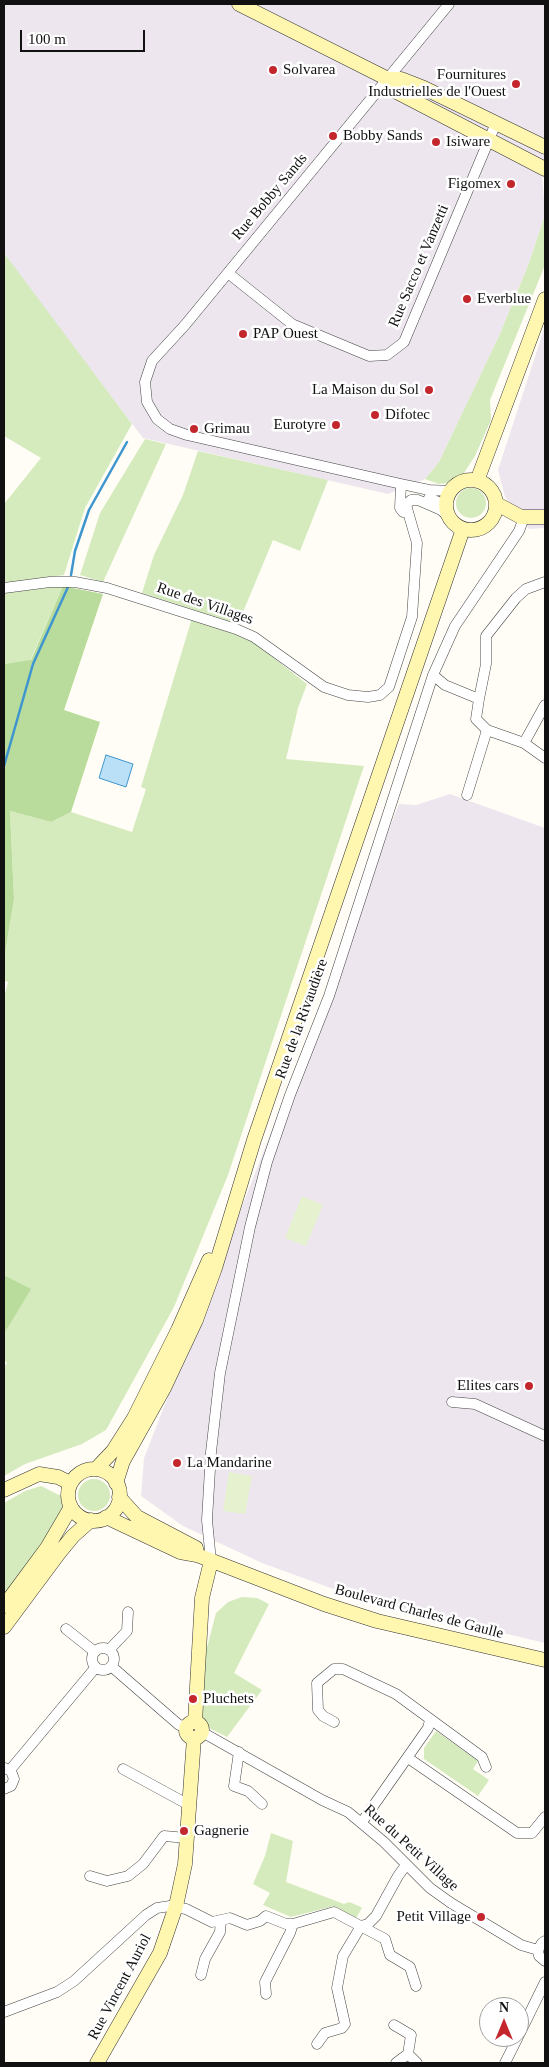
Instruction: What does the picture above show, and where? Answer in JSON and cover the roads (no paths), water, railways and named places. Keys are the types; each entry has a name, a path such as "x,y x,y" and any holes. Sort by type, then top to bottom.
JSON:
{"main road":[{"path":"239,4 388,79 401,79 424,88 545,147"},
{"path":"388,79 395,91 545,169"},
{"path":"477,480 545,299"},
{"path":"477,480 492,491 497,504 494,517 488,524 479,529 463,529 455,524 448,511 451,490 463,482 477,480"},
{"path":"497,504 521,518"},
{"path":"488,524 511,522 521,518 545,517"},
{"path":"116,1483 123,1461 164,1388 196,1320 218,1260 242,1178 463,529"},
{"path":"96,1469 118,1443 154,1381 194,1294 242,1178"},
{"path":"119,1497 113,1512 106,1517 91,1520 79,1516 71,1507 68,1497 70,1483 85,1470 96,1469 110,1474 116,1483 119,1497 137,1517 196,1548 197,1555"},
{"path":"4,1490 39,1474 50,1475 70,1483"},
{"path":"4,1606 47,1548 71,1507"},
{"name":"Boulevard Charles de Gaulle","path":"106,1517 180,1552 211,1560 324,1604 377,1621 545,1660"},
{"path":"4,1627 59,1553 73,1536 91,1520"},
{"name":"Rue Vincent Auriol","path":"97,2063 160,1953 176,1906 187,1838 202,1598 211,1560"}],"street":[{"name":"Rue Bobby Sands","path":"401,484 187,435 170,429 156,419 147,402 145,382 152,362 228,273 449,4"},
{"name":"Rue Sacco et Vanzetti","path":"228,273 292,324 370,356 387,355 404,342 496,123"},
{"path":"401,484 429,490 451,490"},
{"path":"401,484 448,511"},
{"path":"401,484 400,508 410,523"},
{"path":"410,523 406,505 410,500 448,511"},
{"name":"Rue de la Rivaudière","path":"211,1560 207,1520 215,1411 226,1338 254,1208 276,1133 329,996 433,675 455,626 519,532 521,518"},
{"name":"Rue des Villages","path":"4,588 50,582 75,582 107,588 236,629 254,638 324,687 348,695 368,698 380,695 389,687 412,617 417,543 410,523"},
{"path":"544,756 524,743 487,730 476,719 486,664 486,636 516,598 526,589 545,582"},
{"path":"433,675 445,685 479,699"},
{"path":"524,743 545,705"},
{"path":"467,795 487,730"},
{"path":"452,1402 475,1404 545,1436"},
{"path":"110,1650 127,1631 128,1612"},
{"path":"66,1629 95,1652"},
{"path":"102,1648 110,1650 114,1659 111,1666 104,1670 96,1668 92,1660 95,1652 102,1648"},
{"name":"Rue du Petit Village","path":"111,1666 178,1725 194,1730 239,1752 322,1800 348,1812 362,1822 430,1888 451,1903 521,1945 538,1950"},
{"path":"4,1796 14,1778 7,1769 96,1668"},
{"path":"334,1722 323,1716 318,1710 316,1683 334,1669 343,1669 396,1694 482,1757 486,1767"},
{"path":"362,1822 428,1728 430,1720"},
{"path":"239,1752 234,1786 248,1791 262,1804"},
{"path":"408,1758 517,1833 532,1833 545,1817"},
{"path":"123,1769 189,1805"},
{"path":"90,1876 107,1881 128,1876 143,1864 164,1836 187,1838"},
{"path":"317,2044 325,2033 342,2028 345,2024 337,1988 343,1956 361,1926 368,1924 376,1916 406,1865"},
{"path":"4,2012 57,1992 74,1981 152,1910 176,1906 212,1922 230,1918 247,1925 253,1925 269,1915 286,1924 293,1924 334,1912 385,1939 390,1955 410,1967 416,1986"},
{"path":"201,1974 205,1959 220,1932 221,1920"},
{"path":"266,1994 265,1982 293,1924"},
{"path":"545,1941 538,1950 539,1956 545,1961"},
{"path":"529,2015 545,1982"},
{"path":"394,2025 411,2034 408,2054 396,2063"},
{"path":"507,2063 514,2047"},
{"path":"408,2054 417,2063"}],"water":[{"path":"106,755 133,764 126,787 99,778"}],"waterway":[{"path":"71,575 75,551 89,510 127,442"},
{"path":"4,766 33,664 68,587"}],"place":[{"name":"Solvarea","path":"273,70"},
{"name":"Fournitures Industrielles de l'Ouest","path":"516,84"},
{"name":"Bobby Sands","path":"333,136"},
{"name":"Isiware","path":"436,142"},
{"name":"Figomex","path":"511,184"},
{"name":"Everblue","path":"467,299"},
{"name":"PAP Ouest","path":"243,334"},
{"name":"La Maison du Sol","path":"429,390"},
{"name":"Difotec","path":"375,415"},
{"name":"Eurotyre","path":"336,425"},
{"name":"Grimau","path":"194,429"},
{"name":"Elites cars","path":"529,1386"},
{"name":"La Mandarine","path":"177,1463"},
{"name":"Pluchets","path":"193,1699"},
{"name":"Gagnerie","path":"184,1831"},
{"name":"Petit Village","path":"481,1917"}]}
